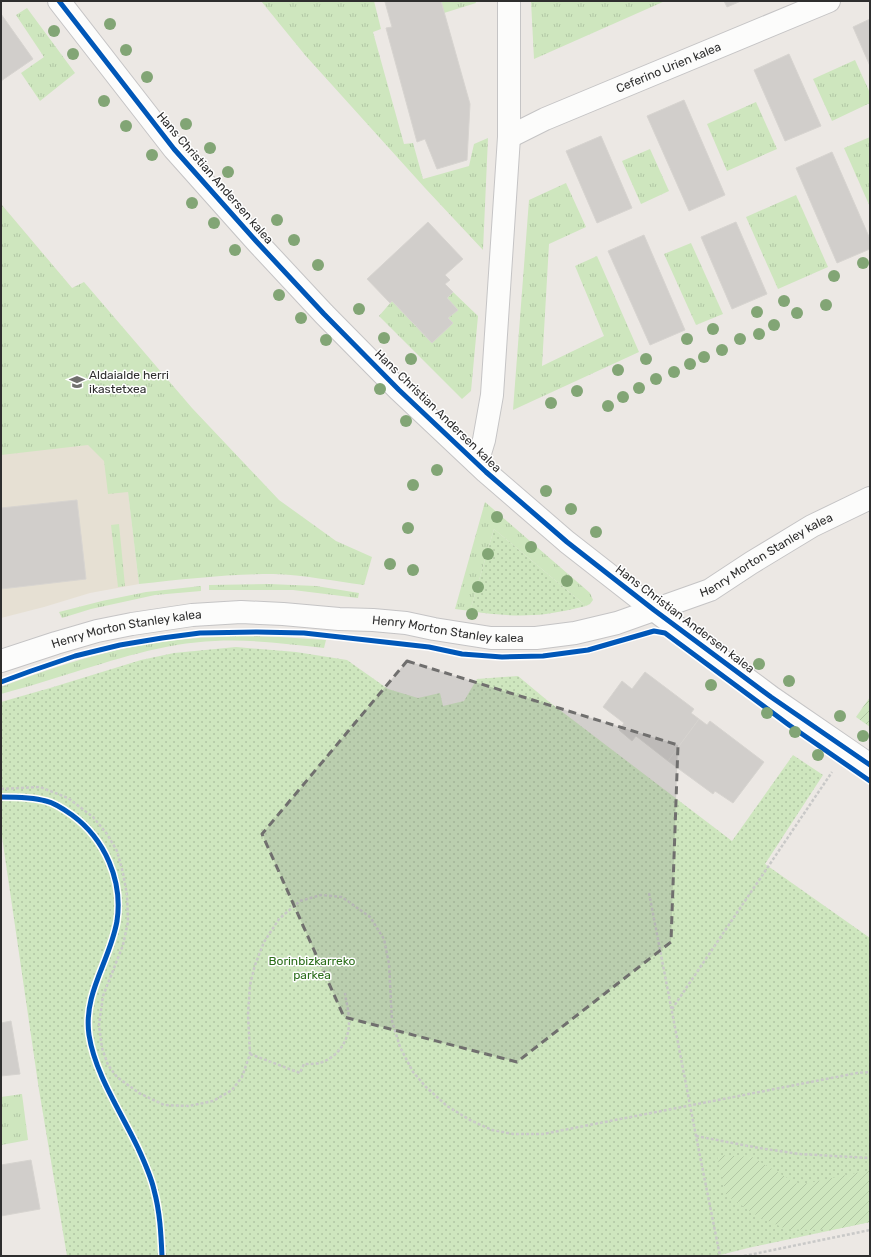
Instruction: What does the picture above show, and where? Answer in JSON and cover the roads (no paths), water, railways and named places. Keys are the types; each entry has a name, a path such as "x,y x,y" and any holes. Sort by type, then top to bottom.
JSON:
{"street":[{"name":"Hans Christian Andersen kalea","path":"59,1 174,149 256,241 324,314 399,390 486,472 567,542 654,610 771,697 870,765"},
{"path":"477,463 484,440 492,395 509,137 509,1"},
{"name":"Ceferino Urien kalea","path":"509,137 545,119 829,1"},
{"name":"Henry Morton Stanley kalea","path":"1,661 96,631 192,615 241,612 406,623 492,638 536,638 575,633 617,622 710,590 750,563 812,526 870,498"}],"place":[{"name":"Aldaialde herri ikastetxea","path":"77,382"}],"park label":[{"name":"Borinbizkarreko parkea","path":"312,968"}]}
